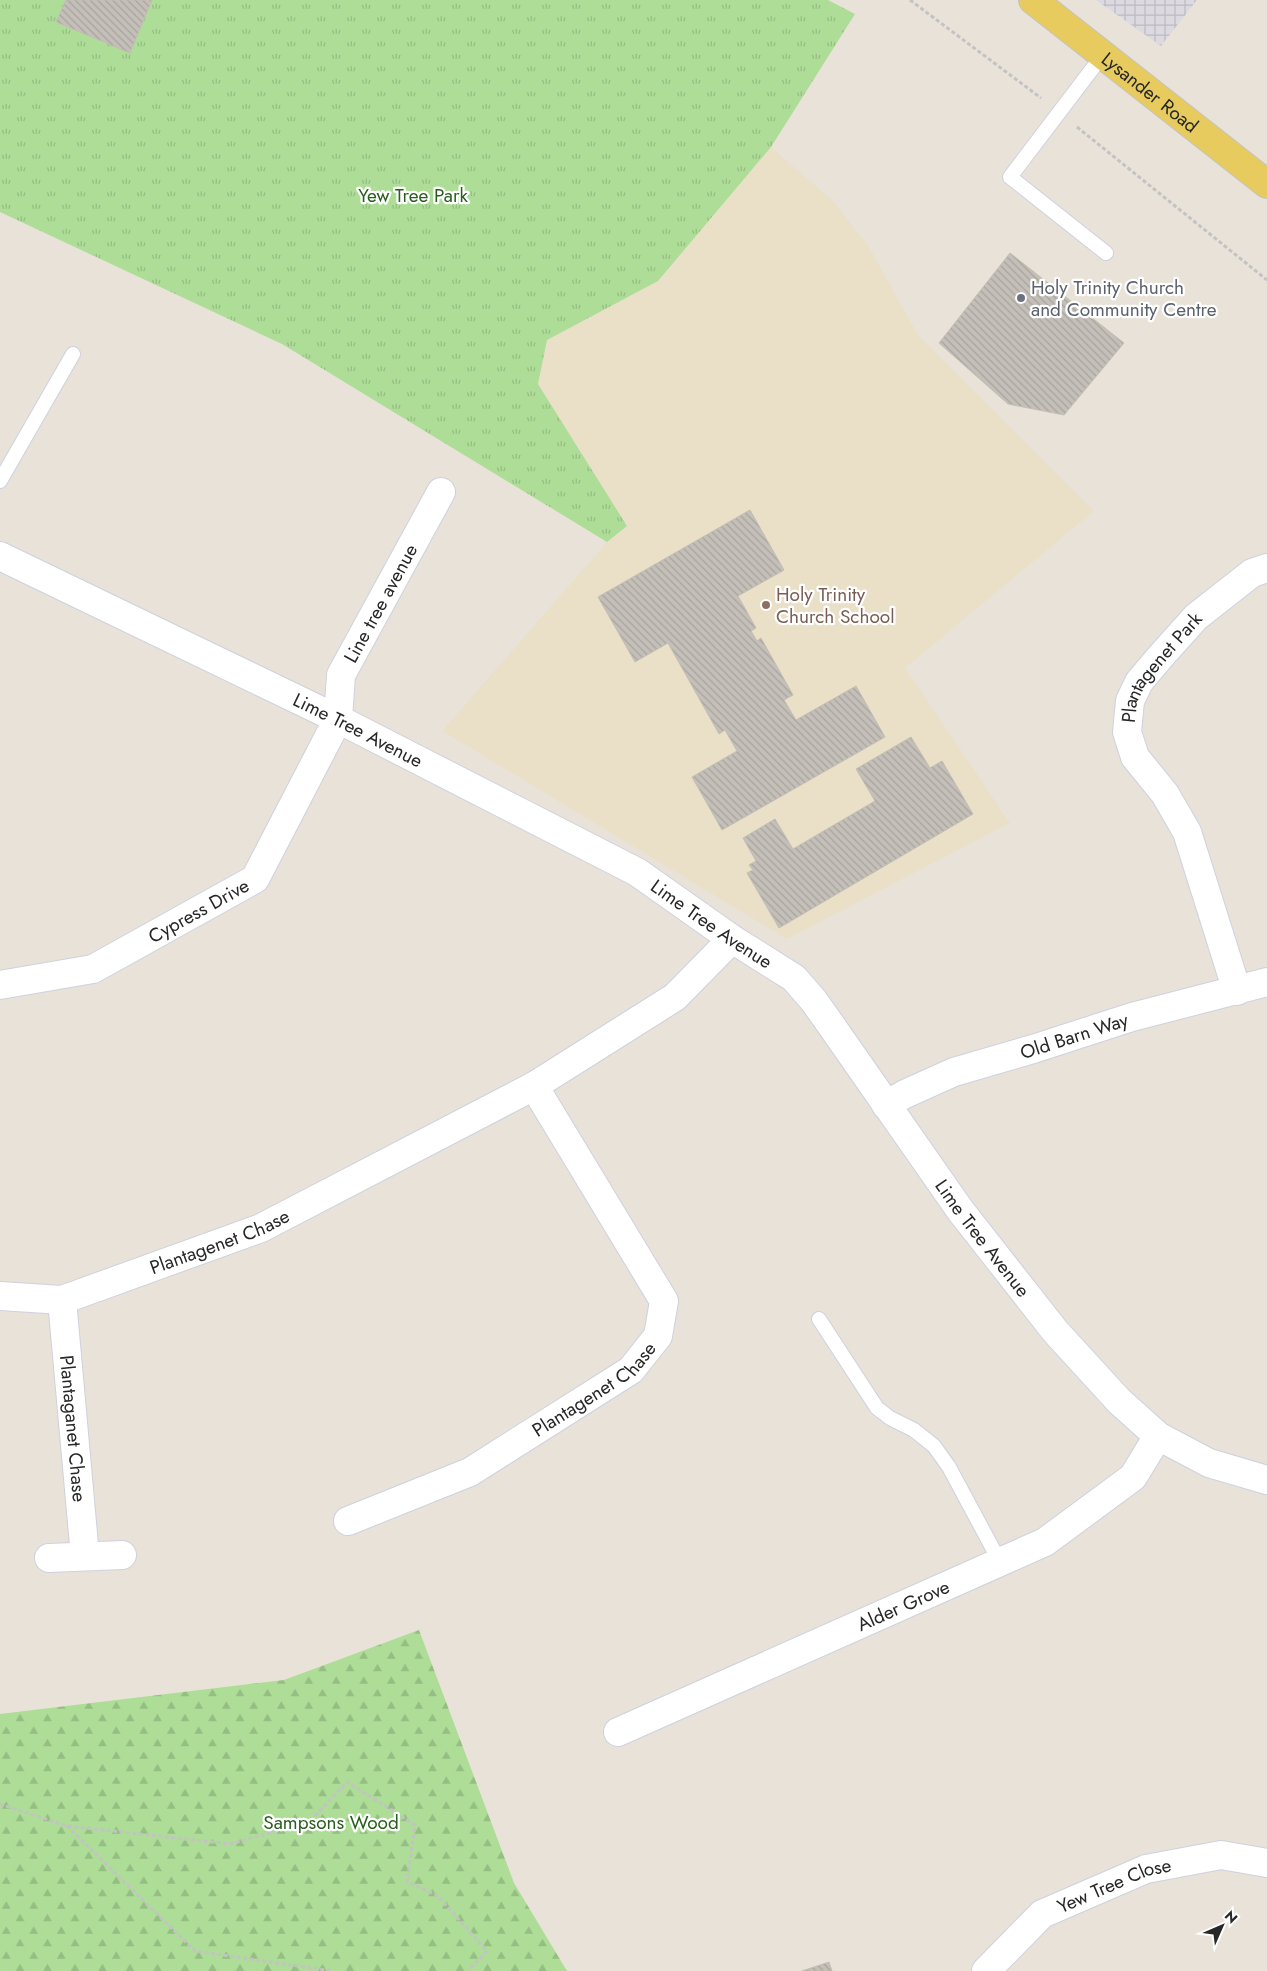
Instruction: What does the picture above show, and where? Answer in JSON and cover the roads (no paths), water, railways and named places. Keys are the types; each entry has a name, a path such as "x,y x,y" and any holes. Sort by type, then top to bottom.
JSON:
{"main road":[{"name":"Lysander Road","path":"1033,0 1267,184"}],"street":[{"name":"Line tree avenue","path":"338,719 341,675 441,492"},
{"name":"Lime Tree Avenue","path":"0,556 338,719 637,872 732,939 794,978 814,1001 960,1210 1055,1331 1118,1401 1158,1436 1209,1463 1267,1480"},
{"name":"Plantagenet Park","path":"1237,990 1187,832 1165,794 1135,756 1128,732 1130,701 1139,682 1196,617 1252,573 1267,568"},
{"name":"Cypress Drive","path":"0,985 93,968 255,879 338,719"},
{"name":"Plantagenet Chase","path":"0,1296 62,1300 261,1228 534,1086 675,997 732,939"},
{"name":"Old Barn Way","path":"886,1105 905,1094 954,1072 1033,1049 1132,1016 1267,982"},
{"name":"Plantagenet Chase","path":"348,1521 470,1472 631,1370 658,1336 664,1301 534,1086"},
{"name":"Plantaganet Chase","path":"62,1300 85,1556"},
{"name":"Alder Grove","path":"618,1732 1046,1542 1133,1477 1158,1436"},
{"path":"49,1558 122,1556"},
{"name":"Yew Tree Close","path":"986,1971 1042,1914 1146,1869 1221,1855 1267,1863"}],"lane":[{"path":"1102,56 1010,177 1106,253"},
{"path":"0,481 73,354"},
{"path":"819,1319 877,1408 890,1418 914,1430 934,1446 949,1467 1000,1562"}],"place":[{"name":"Holy Trinity Church and Community Centre","path":"1021,298"},
{"name":"Holy Trinity Church School","path":"766,605"}],"park label":[{"name":"Yew Tree Park","path":"413,195"},
{"name":"Sampsons Wood","path":"331,1822"}]}
